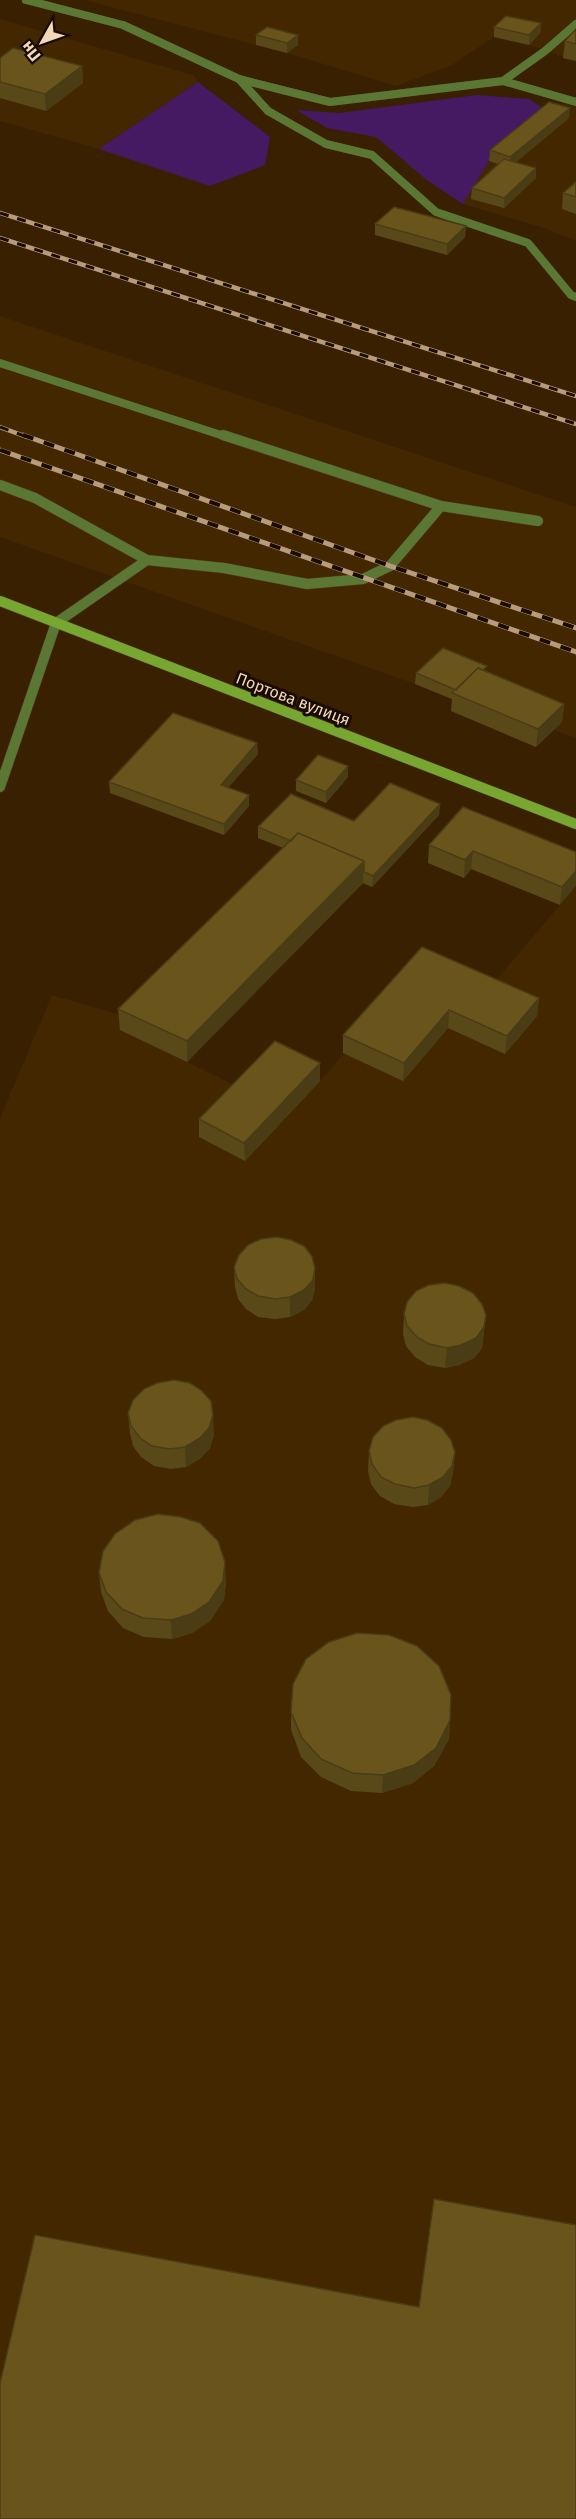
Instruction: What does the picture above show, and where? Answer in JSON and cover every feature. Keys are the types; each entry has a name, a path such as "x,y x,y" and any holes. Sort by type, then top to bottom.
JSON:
{"main road":[{"name":"Портова вулиця","path":"0,602 576,824"}],"street":[{"path":"26,0 123,25 239,79 330,102 504,81 576,102"},
{"path":"504,81 545,51 576,24"},
{"path":"239,79 268,111 326,144 372,155 436,212 528,243 571,295 576,297"},
{"path":"0,363 441,506 538,521"},
{"path":"0,484 35,498 147,560 224,568 307,584 363,579 390,566 441,506"},
{"path":"0,787 56,623 147,560"}],"shaded area":[{"path":"84,0 576,0 576,61 529,45 494,37 452,65 396,86 287,53"},
{"path":"0,19 193,75 198,82 99,149 0,121"},
{"path":"198,82 270,137 265,165 210,186 99,149"},
{"path":"477,95 529,99 549,112 489,161 463,204 428,181 376,137 327,128 296,110 339,113"},
{"path":"576,96 576,241 544,228 463,204 489,161 549,112"},
{"path":"0,316 576,507 576,738 554,730 561,722 460,703 415,684 0,537"},
{"path":"576,886 576,2519 0,2519 0,1118 52,995 131,1018 187,1062 245,1090 320,1081 421,965 485,993"}],"building":[{"path":"506,16 541,23 529,35 494,27"},
{"path":"267,27 298,35 287,43 256,35"},
{"path":"576,29 576,44 565,41"},
{"path":"13,48 82,66 45,94 0,82 0,58"},
{"path":"549,102 570,108 510,157 490,150"},
{"path":"504,159 536,168 504,198 472,188"},
{"path":"576,182 576,197 563,193"},
{"path":"394,207 466,226 447,244 375,224"},
{"path":"443,648 487,666 483,670 478,668 456,690 416,673"},
{"path":"478,668 564,704 538,729 452,693"},
{"path":"173,713 257,743 221,785 249,795 224,824 109,782"},
{"path":"318,755 348,766 326,792 296,780"},
{"path":"390,783 440,804 373,876 364,872 364,861 298,833 291,841 258,827 291,794 354,821"},
{"path":"463,807 576,852 576,871 562,887 473,851 465,860 429,845"},
{"path":"298,833 364,861 187,1041 118,1009"},
{"path":"422,947 539,998 507,1036 449,1010 404,1063 343,1035"},
{"path":"275,1041 320,1063 244,1143 199,1119"},
{"path":"277,1237 304,1246 312,1256 315,1268 313,1280 304,1290 290,1297 275,1299 258,1296 246,1289 237,1279 234,1267 239,1255 248,1245 261,1239"},
{"path":"445,1283 459,1286 473,1293 482,1304 486,1315 484,1327 476,1338 447,1348 429,1344 417,1337 407,1326 404,1314 407,1302 416,1291 429,1285"},
{"path":"174,1380 190,1383 211,1401 213,1415 209,1428 200,1438 185,1447 170,1449 152,1446 140,1438 131,1426 128,1413 133,1400 144,1389 157,1383"},
{"path":"413,1417 427,1420 442,1428 451,1440 455,1452 452,1466 443,1477 429,1485 414,1488 395,1484 381,1477 372,1464 369,1451 373,1437 383,1426 396,1420"},
{"path":"158,1514 181,1517 200,1523 218,1541 225,1562 223,1581 209,1602 191,1614 171,1620 143,1618 122,1609 106,1592 99,1573 103,1551 115,1534 135,1520"},
{"path":"357,1633 389,1635 417,1646 439,1666 451,1695 450,1720 436,1748 414,1765 383,1775 352,1773 321,1759 302,1738 291,1712 293,1684 306,1659 329,1642"},
{"path":"434,2199 576,2225 576,2519 0,2519 0,2383 35,2235 419,2307"}],"railway":[{"path":"0,213 576,396"},
{"path":"0,238 576,424"},
{"path":"0,427 27,437"},
{"path":"23,435 390,566 576,628"},
{"path":"0,450 576,652"}]}
